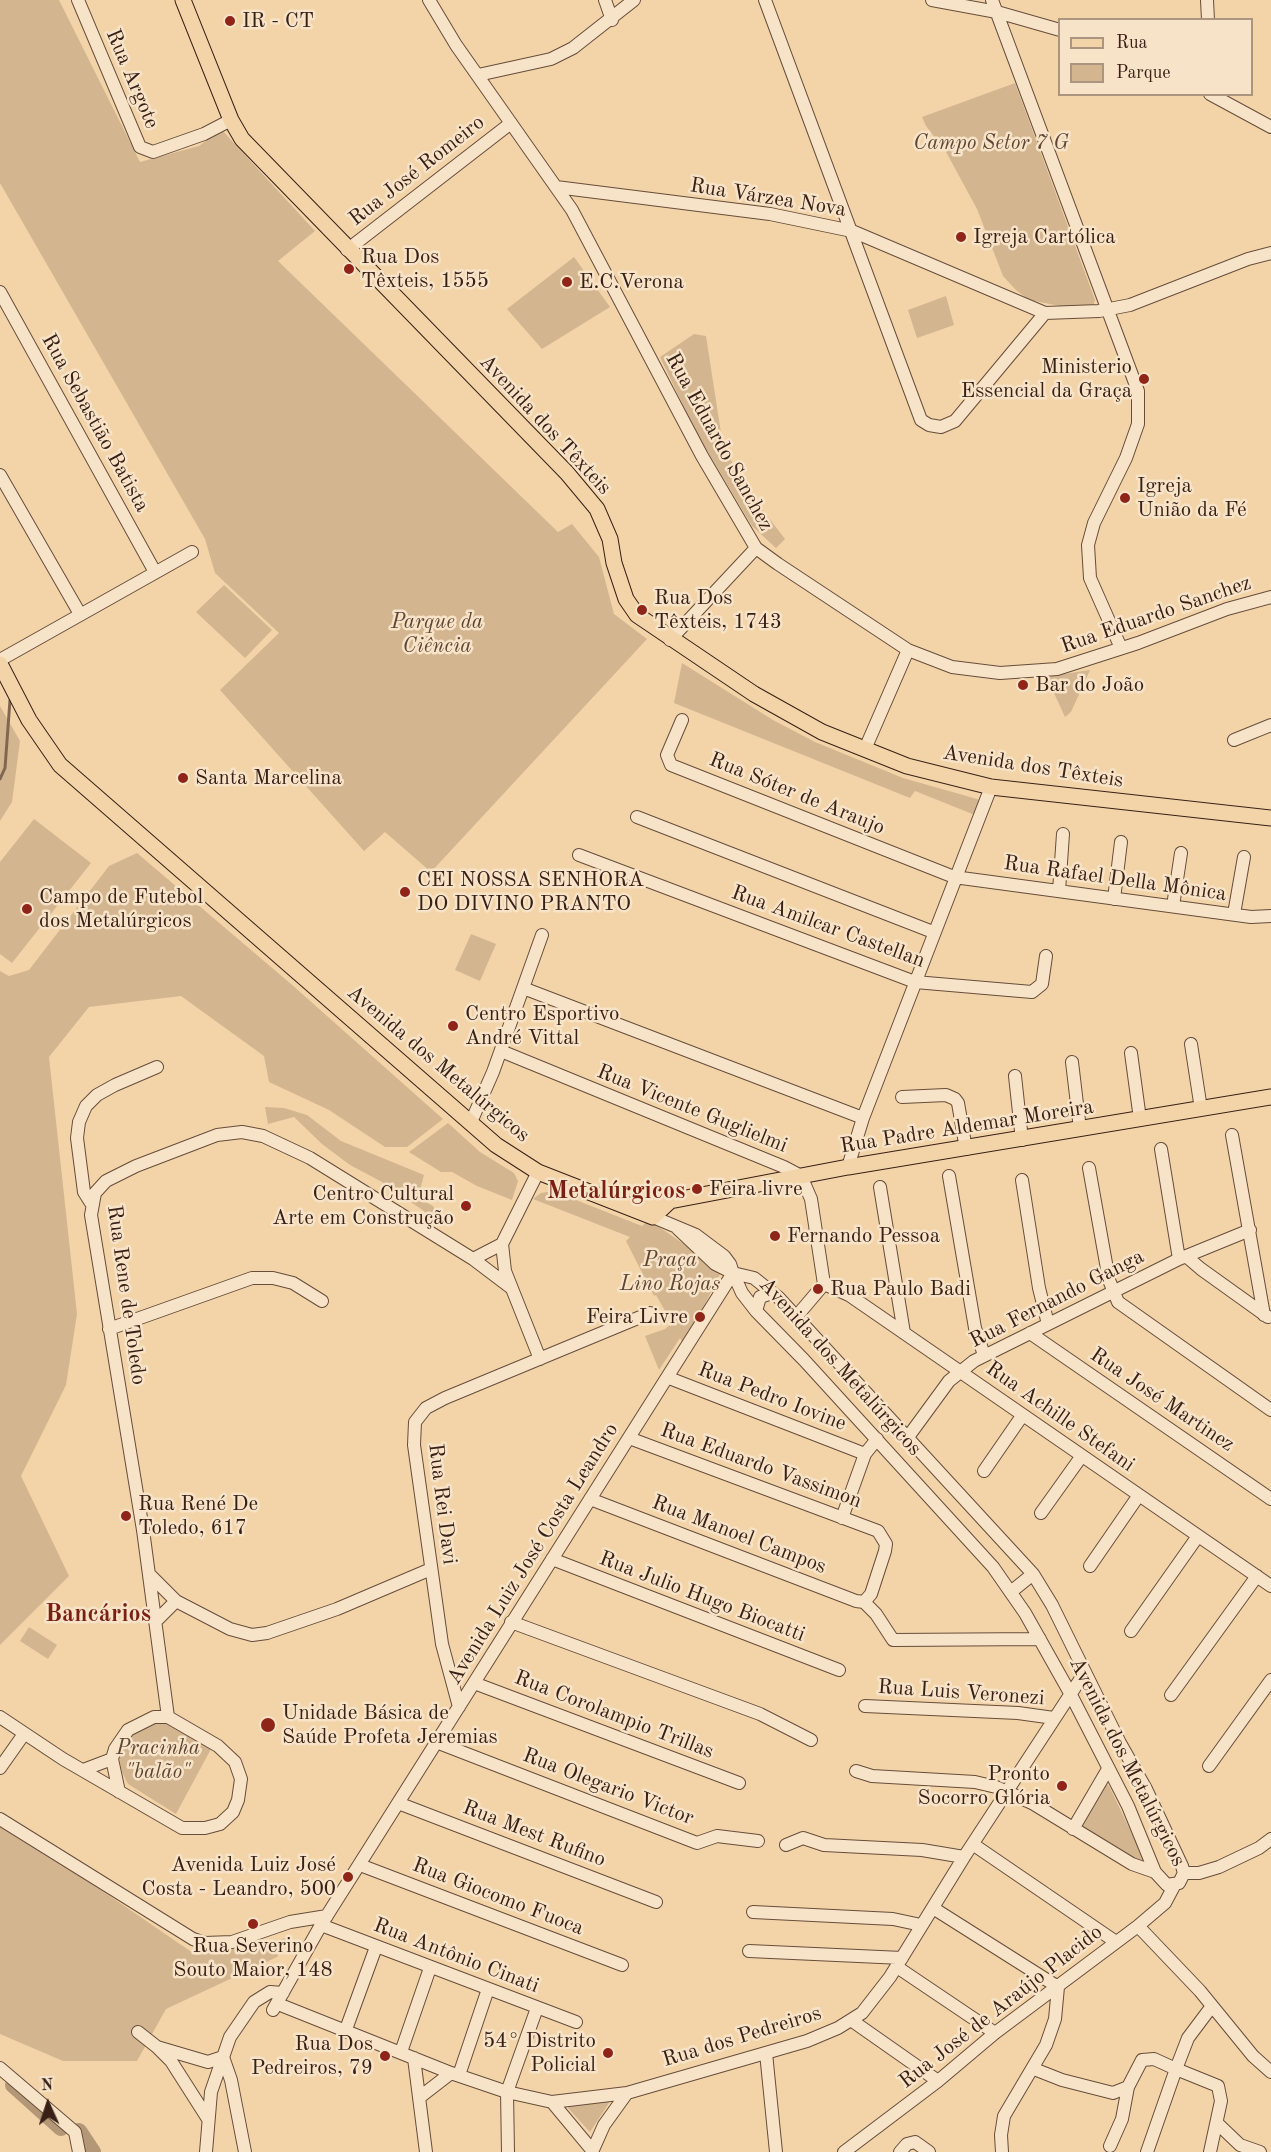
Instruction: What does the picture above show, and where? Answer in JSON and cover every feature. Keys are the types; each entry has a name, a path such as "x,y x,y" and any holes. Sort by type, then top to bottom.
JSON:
{"main road":[{"name":"Avenida dos Têxteis","path":"183,0 231,120 242,139 347,250 567,473 597,509 610,539 614,563 626,599 637,615 670,640 754,694 822,732 907,766 991,787 1271,818"},
{"name":"Avenida dos Metalúrgicos","path":"0,662 29,720 60,765 495,1145 538,1172 653,1216"},
{"name":"Rua Padre Aldemar Moreira","path":"627,1205 670,1201 848,1167 1271,1097"},
{"path":"653,1216 670,1201"}],"street":[{"name":"Rua Argote","path":"78,0 140,147 153,152 204,134 231,120"},
{"name":"Rua Eduardo Sanchez","path":"429,0 556,187 591,245 702,456 756,548 870,628 908,650 952,667 1000,674 1057,669 1227,609 1271,597"},
{"path":"605,0 612,20"},
{"path":"478,75 551,59 573,48 612,20 634,0"},
{"path":"765,0 921,420 929,425 941,427 955,421 1045,313"},
{"path":"932,0 995,6 1058,30"},
{"path":"1207,0 1208,18"},
{"path":"995,6 1138,391 1140,408 1138,424 1126,458 1094,523 1088,560 1090,578 1121,648"},
{"path":"1214,96 1271,127"},
{"name":"Rua José Romeiro","path":"347,250 511,123"},
{"name":"Rua Várzea Nova","path":"556,187 770,214 852,231 1045,313 1108,310 1130,305 1271,253"},
{"name":"Rua Sebastião Batista","path":"0,292 155,572"},
{"path":"0,475 80,614"},
{"path":"670,640 756,548"},
{"path":"0,662 80,614 192,552"},
{"path":"864,749 908,650"},
{"name":"Rua Sóter de Araujo","path":"682,720 667,755 671,765 954,877"},
{"path":"1234,740 1271,725"},
{"path":"848,1167 862,1118 991,787"},
{"name":"Rua Amilcar Castellan","path":"637,817 933,932"},
{"path":"1059,891 1063,834"},
{"path":"1114,898 1121,842"},
{"path":"1173,906 1181,853"},
{"name":"Rua Amilcar Castellan","path":"579,855 915,982 1032,992 1042,984 1046,957"},
{"path":"1234,914 1244,858"},
{"name":"Rua Rafael Della Mônica","path":"954,877 1234,914 1271,916"},
{"path":"471,1122 501,1051 542,935"},
{"path":"523,987 862,1118"},
{"path":"1191,1044 1202,1109"},
{"name":"Rua Vicente Guglielmi","path":"501,1051 801,1176"},
{"path":"1131,1053 1140,1119"},
{"path":"1072,1062 1080,1129"},
{"path":"91,1203 84,1192 77,1138 79,1122 86,1106 97,1095 115,1084 157,1066"},
{"path":"1015,1076 1022,1140"},
{"path":"902,1097 946,1095 955,1099 958,1102 966,1149"},
{"name":"Rua Rene de Toledo","path":"168,1717 149,1574 91,1203 95,1193 106,1181 121,1173 217,1135 242,1132 263,1136 310,1158 473,1259 511,1287"},
{"path":"1232,1135 1268,1317"},
{"path":"1161,1149 1183,1258 1268,1317"},
{"path":"1089,1168 1112,1292 1128,1311 1271,1410"},
{"path":"538,1172 502,1244 505,1271 540,1359"},
{"path":"796,1317 824,1284 811,1199 801,1176"},
{"path":"950,1176 975,1328 984,1355"},
{"path":"1022,1180 1039,1288 1048,1324"},
{"path":"880,1187 904,1332"},
{"name":"Avenida dos Metalúrgicos","path":"653,1216 678,1229 715,1264 733,1273 754,1278 772,1293 1033,1574 1052,1605 1146,1789 1184,1873 1183,1879 1174,1886 1161,1882 1155,1872 1128,1806 1070,1693 1012,1592 963,1532 756,1311 742,1293 733,1273"},
{"name":"Rua Fernando Ganga","path":"908,1437 949,1381 984,1355 1183,1258 1250,1230"},
{"path":"473,1259 502,1244"},
{"name":"Avenida Luiz José Costa Leandro","path":"278,2002 324,1920 511,1622 669,1378 733,1273"},
{"path":"109,1329 252,1278 273,1278 293,1283 322,1301"},
{"name":"Rua Achille Stefani","path":"824,1284 841,1290 904,1332 1081,1457 1271,1586"},
{"path":"756,1311 760,1297 772,1293"},
{"name":"Rua Rei Davi","path":"459,1707 442,1644 414,1445 415,1422 426,1408 445,1398 650,1313"},
{"name":"Rua José Martinez","path":"1030,1333 1271,1499"},
{"name":"Rua Pedro Iovine","path":"669,1378 865,1454 842,1518"},
{"path":"984,1471 1022,1416"},
{"name":"Rua Eduardo Vassimon","path":"629,1438 878,1531 886,1544 885,1551 868,1598"},
{"path":"865,1454 877,1439"},
{"path":"1041,1514 1081,1457"},
{"path":"1090,1566 1139,1495"},
{"name":"Rua Manoel Campos","path":"590,1499 856,1601 868,1598"},
{"path":"1131,1631 1198,1536"},
{"name":"Rua Julio Hugo Biocatti","path":"552,1559 839,1670"},
{"path":"149,1574 176,1601 230,1629 252,1635 267,1633 337,1609 431,1569"},
{"path":"1012,1592 1033,1574"},
{"path":"1171,1695 1257,1576"},
{"path":"868,1598 890,1638 901,1640 1040,1639"},
{"path":"155,1622 176,1601"},
{"path":"511,1622 760,1714 811,1740"},
{"name":"Rua dos Pedreiros","path":"278,2002 345,2032 455,2074 507,2092 552,2102 627,2093 807,2041 851,2020 869,2005 900,1963 964,1857 974,1845 1085,1672"},
{"path":"1209,1766 1271,1680"},
{"name":"Rua Corolampio Trillas","path":"474,1683 739,1783"},
{"name":"Rua Luis Veronezi","path":"865,1706 1018,1713 1054,1718"},
{"path":"0,1717 119,1792 182,1828 213,1827 220,1824 233,1812 238,1800 241,1779 235,1762 218,1746 168,1717 154,1717 128,1730 112,1760 119,1792"},
{"path":"0,1768 24,1734"},
{"name":"Rua Olegario Victor","path":"436,1742 698,1843 717,1836 758,1841"},
{"path":"83,1770 112,1760"},
{"path":"1073,1829 1108,1769"},
{"path":"856,1771 872,1776 975,1782 1008,1792 1132,1864 1155,1872"},
{"name":"Rua Mest Rufino","path":"398,1803 657,1902"},
{"path":"0,1819 193,1939 205,1943 232,1941 290,1922 324,1920"},
{"path":"786,1845 803,1838 824,1845 922,1850 964,1857"},
{"path":"1184,1873 1199,1873 1219,1868 1260,1848 1271,1839"},
{"path":"974,1845 1116,1942"},
{"name":"Rua Giocomo Fuoca","path":"360,1865 622,1965"},
{"name":"Rua José de Araújo Placido","path":"844,2152 938,2081 995,2033 1138,1926 1165,1903 1174,1886"},
{"path":"933,1908 1058,1987 1055,2019 1034,2069 1014,2095 1004,2116 1001,2135 1002,2152"},
{"path":"753,1912 893,1919 921,1925"},
{"name":"Rua Antônio Cinati","path":"324,1920 376,1947 576,2022"},
{"path":"1138,1926 1212,2006 1252,2056 1271,2072"},
{"path":"345,2032 376,1947"},
{"path":"749,1951 900,1963 995,2033"},
{"path":"401,2052 430,1968"},
{"path":"420,2097 455,2074 488,1989"},
{"path":"206,2152 211,2092 230,2037 254,2002 270,1992 278,2002"},
{"path":"1147,2152 1184,2046 1212,2006"},
{"path":"508,2152 507,2092 537,2008"},
{"path":"851,2020 938,2081"},
{"path":"138,2032 158,2046 171,2061 208,2119"},
{"path":"158,2046 208,2062 223,2057"},
{"path":"766,2053 776,2152"},
{"path":"223,2057 231,2080 245,2152"},
{"path":"414,2058 426,2152"},
{"path":"1110,2146 1122,2119 1128,2087 1142,2060 1154,2059 1218,2086 1221,2101 1218,2124 1210,2152"},
{"path":"0,2068 75,2132 79,2152"},
{"path":"1034,2069 1105,2092 1119,2093 1128,2087"},
{"path":"552,2102 592,2151 604,2125 627,2093"},
{"path":"1218,2124 1240,2145 1260,2152"},
{"path":"900,2152 907,2144 915,2142 922,2144 929,2152"}],"green space":[{"name":"Parque da Ciência","path":"0,0 59,0 140,162 199,146 221,129 315,231 278,261 558,532 572,524 599,557 614,614 647,639 431,872 385,832 364,851 220,690 279,633 215,573 205,539 0,183"},
{"name":"Campo Setor 7 G","path":"1015,83 1095,300 1093,306 1071,308 1029,300 1003,276 977,209 945,150 926,126 922,117"},
{"name":"E.C.Verona","path":"574,257 610,307 542,349 507,309"},
{"path":"946,296 954,325 917,338 908,310"},
{"path":"694,334 706,336 721,433 738,478 785,539 776,548 752,526 696,432 660,357"},
{"path":"224,585 272,630 245,658 196,612"},
{"path":"682,663 773,720 815,742 903,778 984,801 975,815 915,791 910,798 674,703"},
{"path":"1090,670 1071,712 1065,717 1048,680 1051,676"},
{"path":"0,706 20,741 12,802 0,821"},
{"name":"Campo de Futebol dos Metalúrgicos","path":"34,819 91,863 12,963 0,954 0,862"},
{"path":"137,853 291,984 443,1119 407,1147 385,1147 329,1110 269,1082 264,1056 181,996 89,1007 49,1057 77,1314 66,1385 21,1476 69,1576 0,1645 0,971 9,976 29,970 109,866"},
{"path":"471,934 496,944 480,981 455,970"},
{"path":"265,1107 284,1108 307,1115 341,1141 424,1175 418,1198 447,1217 444,1225 382,1182 350,1165 322,1144 294,1117 268,1124"},
{"path":"448,1123 480,1152 514,1173 518,1181 512,1200 477,1186 452,1172 441,1172 409,1152"},
{"name":"Praça Lino Rojas","path":"553,1191 642,1226 649,1220 701,1256 720,1274 684,1345 680,1338 659,1370 645,1336 665,1329 672,1323 656,1295 654,1296 626,1241 630,1237 533,1199 541,1193"},
{"path":"29,1627 57,1645 48,1659 20,1641"},
{"name":"Pracinha \"balão\"","path":"168,1721 212,1747 176,1814 128,1784 122,1772 119,1757 120,1746 145,1722"},
{"path":"1105,1783 1109,1786 1145,1861 1143,1863 1076,1829"},
{"path":"0,1821 196,1955 287,1938 277,1957 166,2009 137,2061 63,2061 0,2034"},
{"path":"608,2101 609,2103 590,2132 568,2108 569,2105"}],"waterway":[{"path":"0,779 5,768 10,700"},
{"path":"13,2085 61,2128"},
{"path":"79,2131 93,2152"}],"place":[{"name":"IR - CT","path":"230,21"},
{"name":"Igreja Cartólica","path":"961,237"},
{"name":"Rua Dos Têxteis, 1555","path":"349,269"},
{"name":"E.C.Verona","path":"567,282"},
{"name":"Ministerio Essencial da Graça","path":"1144,379"},
{"name":"Igreja União da Fé","path":"1125,498"},
{"name":"Rua Dos Têxteis, 1743","path":"642,610"},
{"name":"Bar do João","path":"1023,685"},
{"name":"Santa Marcelina","path":"183,778"},
{"name":"CEI NOSSA SENHORA DO DIVINO PRANTO","path":"405,892"},
{"name":"Campo de Futebol dos Metalúrgicos","path":"27,909"},
{"name":"Centro Esportivo André Vittal","path":"453,1026"},
{"name":"Feira livre","path":"697,1189"},
{"name":"Centro Cultural Arte em Construção","path":"466,1206"},
{"name":"Fernando Pessoa","path":"775,1236"},
{"name":"Rua Paulo Badi","path":"818,1289"},
{"name":"Feira Livre","path":"700,1317"},
{"name":"Rua René De Toledo, 617","path":"126,1516"},
{"name":"Unidade Básica de Saúde Profeta Jeremias","path":"268,1725"},
{"name":"Pronto Socorro Glória","path":"1062,1786"},
{"name":"Avenida Luiz José Costa - Leandro, 500","path":"348,1877"},
{"name":"Rua Severino Souto Maior, 148","path":"253,1924"},
{"name":"54° Distrito Policial","path":"608,2053"},
{"name":"Rua Dos Pedreiros, 79","path":"385,2056"}],"district":[{"name":"Metalúrgicos","path":"616,1192"},
{"name":"Bancários","path":"98,1615"}]}
